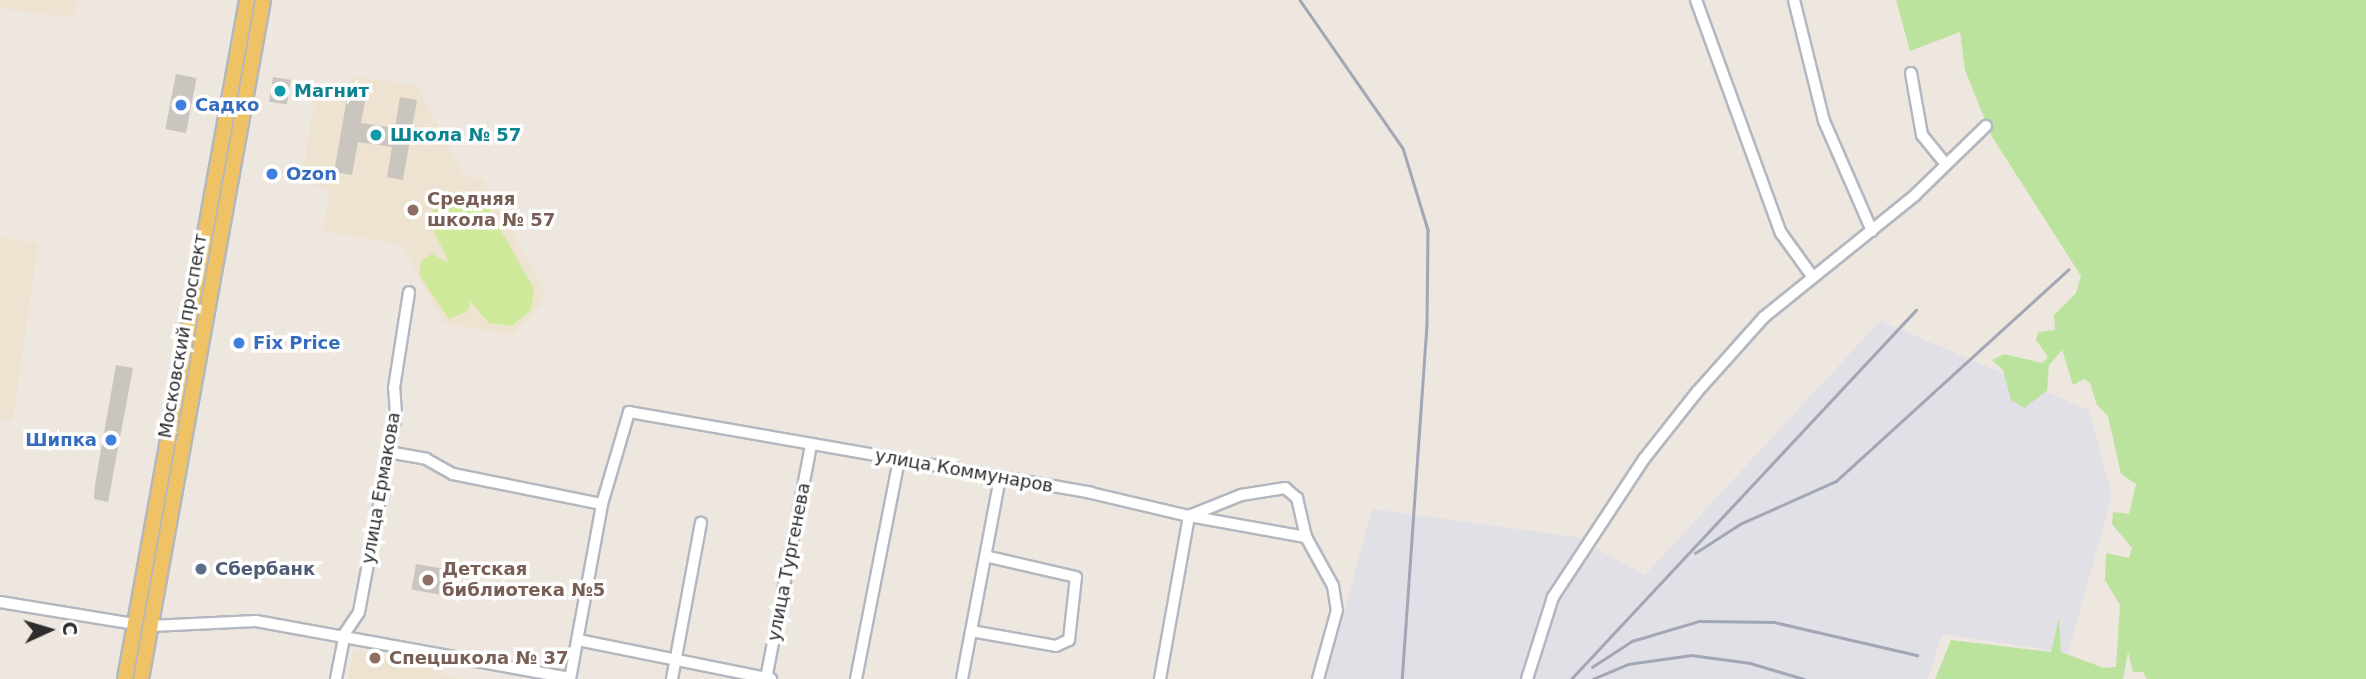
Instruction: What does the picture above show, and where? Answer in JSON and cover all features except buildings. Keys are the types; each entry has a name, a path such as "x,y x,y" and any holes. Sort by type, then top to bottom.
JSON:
{"main road":[{"name":"Московский проспект","path":"125,679 247,0"},
{"name":"Московский проспект","path":"141,679 263,0"},
{"path":"135,624 151,626"}],"street":[{"path":"1696,0 1782,233 1812,276"},
{"path":"1794,0 1824,121 1872,230"},
{"path":"1911,73 1922,135 1944,162"},
{"path":"1527,679 1553,597 1644,459 1764,317 1872,230 1986,126"},
{"name":"улица Ермакова","path":"336,679 345,633 359,612 388,452 409,292"},
{"name":"улица Коммунаров","path":"603,503 623,418 629,411 1000,477 1306,537"},
{"name":"улица Тургенева","path":"766,679 811,445"},
{"path":"151,626 246,620 345,633 570,678 603,503 453,474 426,459 388,452"},
{"path":"856,679 899,459"},
{"path":"962,679 1000,477"},
{"path":"1160,679 1189,516 1241,495 1285,488 1297,498 1306,537 1333,586 1337,610 1318,679"},
{"path":"671,679 701,523"},
{"path":"971,631 1056,646 1069,640 1076,577 985,556"},
{"path":"0,602 135,624"},
{"path":"578,640 773,679"}],"shaded area":[{"path":"0,0 77,0 74,18 0,8"},
{"name":"Средняя школа № 57","path":"355,77 417,85 463,175 483,179 545,292 541,306 511,335 444,323 402,245 323,231 330,189 301,183 314,103"},
{"path":"0,237 38,243 13,421 0,419"},
{"path":"1880,321 2089,410 2112,496 2068,653 1942,634 1928,679 1326,679 1372,509 1576,537 1645,575"},
{"name":"Спецшкола № 37","path":"354,649 443,668 442,675 461,679 348,679"}],"green space":[{"path":"1896,0 2366,0 2366,679 2147,679 2143,672 2133,672 2128,652 2123,679 1935,679 1951,640 2051,652 2059,618 2061,652 2104,668 2116,667 2120,605 2105,580 2106,553 2129,558 2132,548 2112,524 2113,512 2129,514 2136,484 2121,474 2108,416 2097,405 2090,383 2084,379 2073,385 2062,350 2049,365 2047,391 2024,408 2011,400 2003,370 1992,360 2004,354 2042,363 2048,357 2036,340 2038,332 2055,330 2054,315 2076,293 2081,276 1991,135 1965,70 1960,32 1910,51"},
{"path":"467,192 485,202 534,289 531,310 512,326 489,323 470,301 468,311 449,319 419,275 422,260 432,254 449,263 427,216 449,196"}],"railway":[{"path":"1300,0 1403,148 1428,230 1427,325 1402,679"},
{"path":"1695,553 1740,524 1836,481 2068,270"},
{"path":"1571,679 1916,310"},
{"path":"1592,667 1632,641 1699,621 1774,622 1917,655"},
{"path":"1593,679 1628,664 1691,655 1750,663 1804,679"}],"place":[{"name":"Магнит","path":"280,91"},
{"name":"Садко","path":"181,105"},
{"name":"Школа № 57","path":"376,135"},
{"name":"Ozon","path":"272,174"},
{"name":"Средняя школа № 57","path":"413,210"},
{"name":"Fix Price","path":"239,343"},
{"name":"Шипка","path":"111,440"},
{"name":"Сбербанк","path":"201,569"},
{"name":"Детская библиотека №5","path":"428,580"},
{"name":"Спецшкола № 37","path":"375,658"}]}
